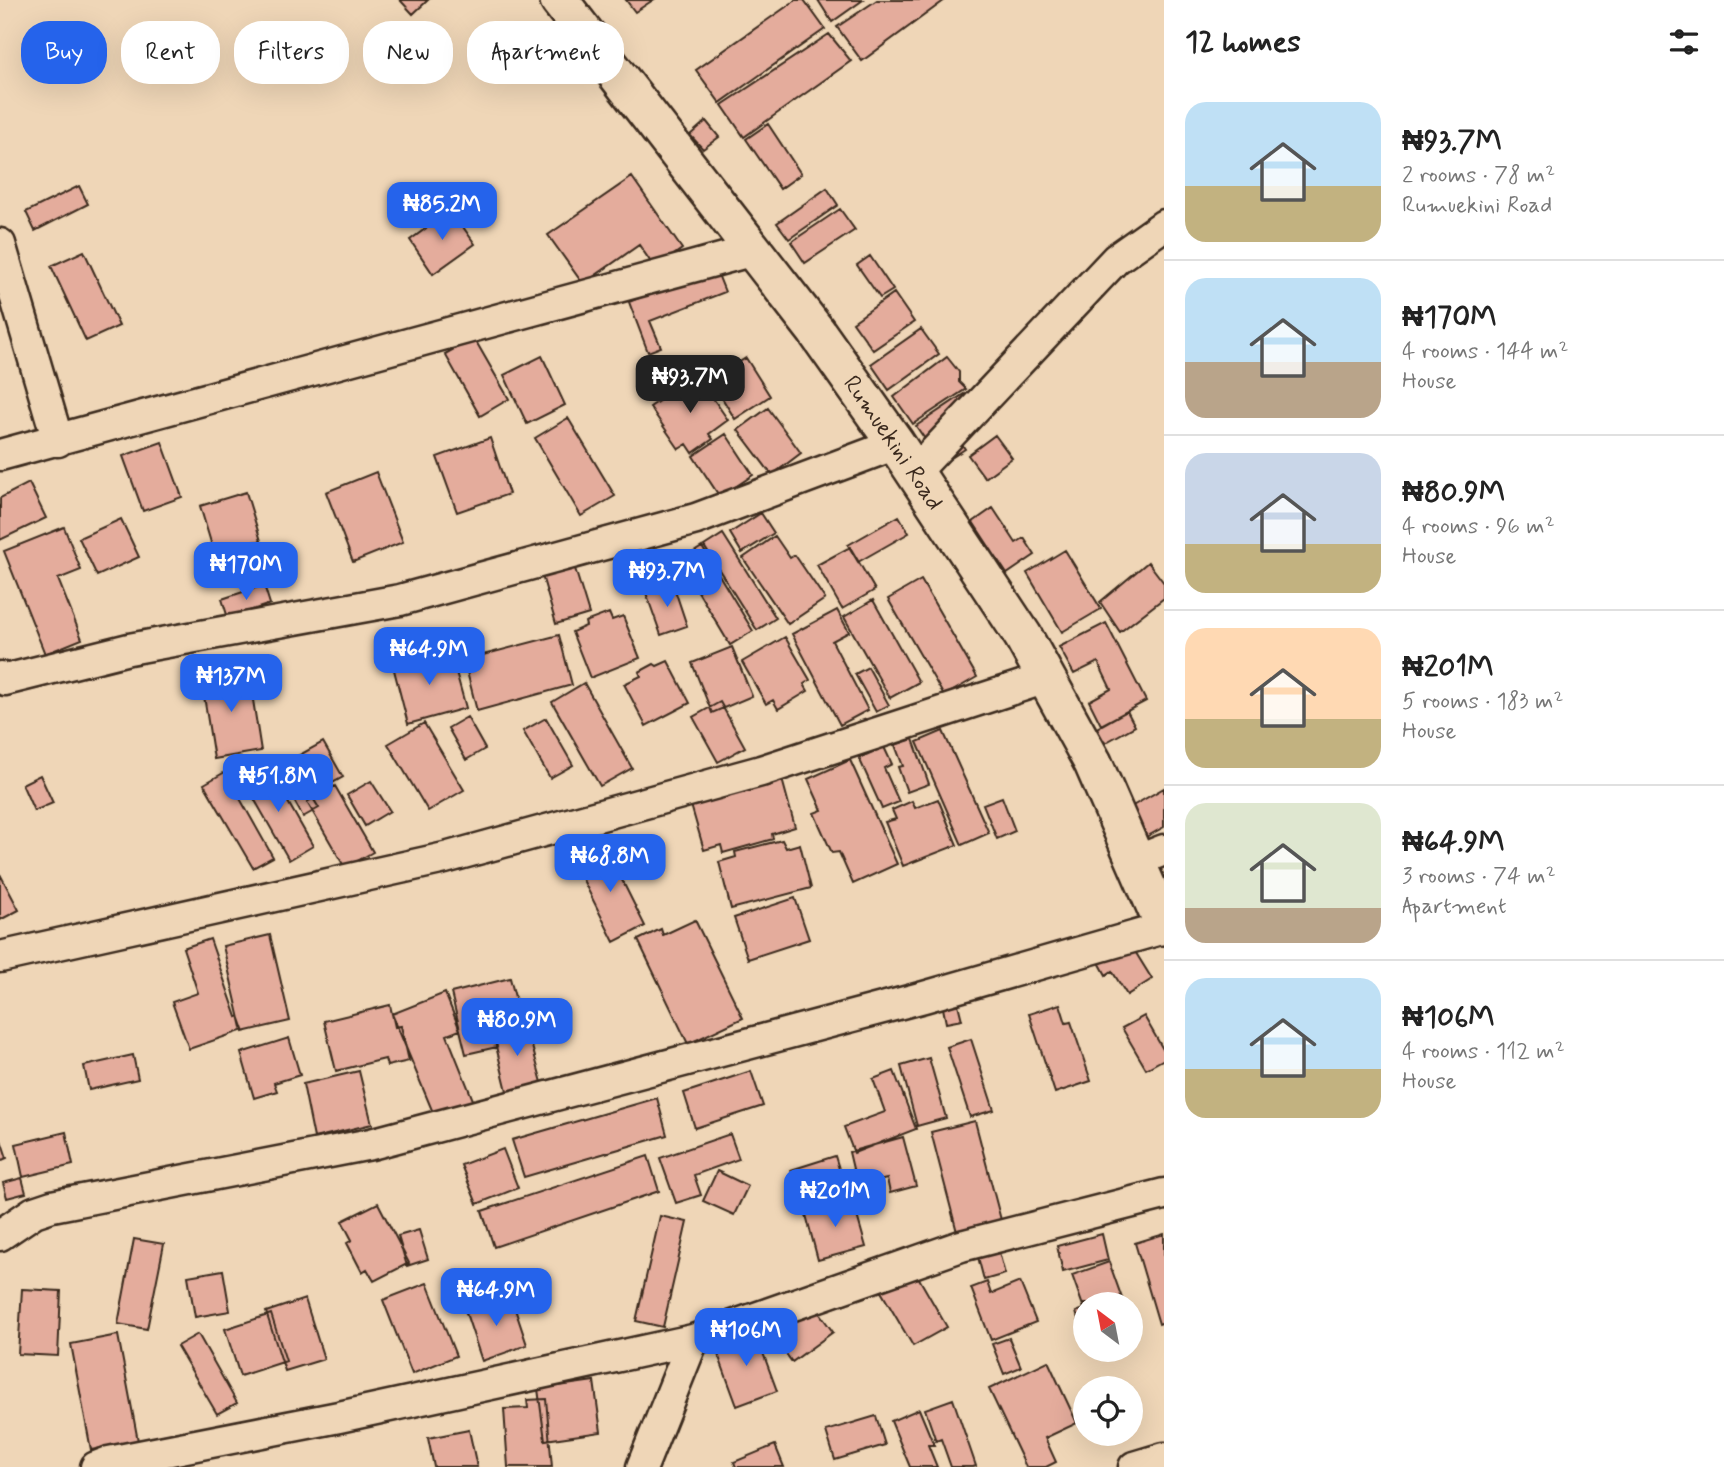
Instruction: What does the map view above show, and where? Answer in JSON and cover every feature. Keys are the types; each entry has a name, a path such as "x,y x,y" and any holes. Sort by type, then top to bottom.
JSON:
{"street":[{"name":"Rumuekini Road","path":"559,0 816,331 1023,635 1093,763 1150,855 1164,927"},
{"path":"0,677 5,680 129,649 400,600 696,519 905,458 1116,259 1164,225"},
{"path":"0,244 58,441"},
{"path":"0,455 754,250"},
{"path":"0,957 445,858 761,771 1046,678"},
{"path":"0,1235 34,1212 52,1206 371,1144 924,997 1164,927"},
{"path":"96,1467 109,1462 339,1417 693,1340 961,1246 1164,1194"},
{"path":"642,1467 693,1340"},
{"path":"1134,1467 1164,1458"}],"building":[{"path":"400,0 428,0 413,14"},
{"path":"626,0 653,0 635,12"},
{"path":"796,0 804,0 825,29 720,103 696,70"},
{"path":"818,0 863,0 832,22"},
{"path":"877,0 945,0 862,61 837,27"},
{"path":"829,34 851,61 744,137 722,105"},
{"path":"706,121 719,137 703,149 690,135"},
{"path":"768,124 801,174 780,189 746,139"},
{"path":"632,177 682,249 655,268 639,245 583,284 548,235"},
{"path":"79,186 88,204 35,231 26,212"},
{"path":"827,188 838,205 789,239 777,223"},
{"path":"840,209 855,230 805,263 791,242"},
{"path":"451,210 475,244 433,274 410,240"},
{"path":"84,251 119,326 86,341 51,266"},
{"path":"870,256 893,290 880,298 857,265"},
{"path":"715,267 725,292 650,321 661,347 648,352 629,302"},
{"path":"894,293 914,322 873,350 853,322"},
{"path":"921,329 939,354 889,390 871,364"},
{"path":"474,338 509,399 480,416 445,354"},
{"path":"542,356 565,405 527,424 504,375"},
{"path":"947,357 959,372 959,382 966,389 913,424 894,397"},
{"path":"746,358 770,396 735,419 711,380"},
{"path":"697,375 728,420 709,434 713,439 693,453 687,444 679,449 650,407"},
{"path":"964,394 979,416 954,432 965,449 942,464 916,426"},
{"path":"768,408 801,453 772,475 738,430"},
{"path":"568,418 615,496 581,516 535,438"},
{"path":"726,434 753,475 720,497 693,456"},
{"path":"995,435 1012,458 985,478 968,455"},
{"path":"490,438 509,494 457,512 437,457"},
{"path":"162,442 182,497 143,511 123,456"},
{"path":"376,472 403,542 353,562 326,492"},
{"path":"29,483 46,518 0,540 0,498"},
{"path":"246,492 261,541 251,542 258,565 221,576 200,506"},
{"path":"993,508 1016,543 1024,538 1035,555 1007,574 973,522"},
{"path":"761,513 774,533 742,553 730,533"},
{"path":"899,516 909,533 858,562 848,545"},
{"path":"121,519 139,557 97,576 79,538"},
{"path":"64,527 81,570 58,579 82,639 45,654 4,551"},
{"path":"723,534 776,618 757,630 704,546"},
{"path":"775,536 790,558 795,555 825,599 788,624 743,558"},
{"path":"702,547 753,631 730,645 680,561"},
{"path":"850,547 875,590 842,609 817,565"},
{"path":"1065,550 1101,609 1062,632 1027,573"},
{"path":"573,562 589,614 556,624 541,572"},
{"path":"1148,562 1164,583 1164,598 1120,632 1100,602"},
{"path":"921,580 977,677 944,696 888,599"},
{"path":"673,584 687,626 661,635 646,593"},
{"path":"264,585 270,604 228,618 222,599"},
{"path":"873,600 919,682 890,698 844,617"},
{"path":"837,610 849,632 832,641 868,710 840,725 792,634"},
{"path":"609,613 612,620 623,616 640,658 590,678 572,632 586,626 585,622"},
{"path":"1106,623 1146,701 1101,725 1089,701 1111,689 1098,662 1074,674 1059,647"},
{"path":"559,635 572,685 477,711 464,660"},
{"path":"785,637 810,680 804,684 808,691 778,709 773,700 766,704 742,662"},
{"path":"732,647 752,696 712,713 692,663"},
{"path":"450,650 466,708 408,724 393,666"},
{"path":"668,661 690,703 646,726 624,684 641,676 639,672 654,664 657,666"},
{"path":"868,667 889,705 876,712 855,674"},
{"path":"248,668 261,751 214,759 201,677"},
{"path":"584,683 632,768 600,786 552,702"},
{"path":"720,702 745,747 718,762 693,717"},
{"path":"1127,711 1135,726 1103,744 1095,729"},
{"path":"467,717 485,749 466,760 448,728"},
{"path":"546,718 573,765 550,778 523,731"},
{"path":"424,723 464,790 428,811 388,744"},
{"path":"943,731 989,833 962,845 917,742"},
{"path":"913,739 929,784 907,792 898,767 903,766 895,745"},
{"path":"323,742 343,777 311,795 319,808 303,817 276,768"},
{"path":"884,747 892,764 884,768 899,802 882,809 859,758"},
{"path":"850,760 897,864 853,884 839,852 832,853 814,813 822,810 808,779"},
{"path":"268,767 313,846 289,860 244,781"},
{"path":"225,772 273,857 253,868 204,784"},
{"path":"40,775 53,803 34,811 22,784"},
{"path":"782,779 795,827 772,834 773,839 723,853 721,845 704,850 691,805"},
{"path":"371,781 390,811 365,826 347,795"},
{"path":"335,786 373,852 345,868 307,802"},
{"path":"1164,788 1164,827 1146,837 1129,808"},
{"path":"1002,797 1015,831 997,839 983,804"},
{"path":"938,799 957,845 903,866 885,822 896,819 892,810 912,801 915,808"},
{"path":"782,840 786,848 800,844 811,888 731,909 719,862 736,857 735,852"},
{"path":"605,846 645,926 614,942 574,862"},
{"path":"0,874 19,910 0,920"},
{"path":"795,898 809,939 748,959 734,918"},
{"path":"695,920 743,1018 688,1044 638,940 661,929 663,935"},
{"path":"270,935 290,1021 243,1032 223,946"},
{"path":"210,939 244,1030 189,1049 172,1002 198,993 183,948"},
{"path":"1131,945 1152,979 1127,995 1112,971 1106,975 1100,964"},
{"path":"510,978 516,1001 512,1003 518,1027 494,1033 497,1047 466,1054 451,993"},
{"path":"445,993 460,1030 447,1035 473,1100 434,1115 392,1014"},
{"path":"957,1000 962,1020 946,1023 942,1003"},
{"path":"1060,1004 1066,1023 1071,1022 1091,1081 1055,1093 1029,1014"},
{"path":"390,1005 395,1027 401,1026 409,1061 387,1066 385,1059 336,1071 324,1021"},
{"path":"1144,1016 1164,1051 1164,1059 1146,1069 1122,1028"},
{"path":"525,1021 543,1086 508,1095 492,1030"},
{"path":"289,1038 300,1075 274,1083 277,1091 254,1098 241,1053"},
{"path":"971,1039 994,1110 970,1117 947,1047"},
{"path":"133,1055 138,1079 89,1090 84,1066"},
{"path":"929,1058 946,1118 917,1126 901,1066"},
{"path":"359,1071 372,1124 314,1138 303,1084"},
{"path":"751,1071 763,1106 695,1128 684,1093"},
{"path":"894,1071 916,1129 854,1153 844,1127 885,1112 873,1079"},
{"path":"657,1098 667,1135 524,1177 512,1140"},
{"path":"975,1121 1001,1220 957,1232 931,1132"},
{"path":"66,1132 73,1165 23,1177 16,1144"},
{"path":"730,1134 739,1159 694,1175 701,1195 676,1203 660,1158"},
{"path":"903,1137 916,1186 890,1193 887,1179 857,1186 849,1152"},
{"path":"0,1141 7,1158 0,1161"},
{"path":"503,1149 518,1188 477,1204 461,1165"},
{"path":"648,1156 659,1191 494,1247 482,1211"},
{"path":"835,1156 840,1172 796,1186 791,1170"},
{"path":"717,1171 748,1186 734,1215 703,1201"},
{"path":"22,1178 26,1193 7,1198 3,1183"},
{"path":"852,1198 866,1247 818,1260 805,1211"},
{"path":"378,1203 409,1263 374,1281 367,1269 362,1272 347,1243 352,1240 342,1221"},
{"path":"660,1216 687,1222 663,1327 636,1321"},
{"path":"419,1230 428,1259 407,1266 398,1236"},
{"path":"1102,1234 1108,1260 1063,1272 1057,1246"},
{"path":"1164,1234 1164,1322 1159,1324 1135,1243"},
{"path":"134,1239 164,1244 147,1329 118,1324"},
{"path":"999,1252 1005,1274 984,1280 978,1257"},
{"path":"1109,1262 1120,1292 1078,1292 1072,1275"},
{"path":"913,1268 947,1327 913,1346 879,1288"},
{"path":"223,1270 230,1311 195,1317 188,1276"},
{"path":"987,1282 991,1294 1020,1282 1036,1322 991,1340 971,1288"},
{"path":"427,1283 456,1356 412,1374 383,1300"},
{"path":"22,1289 61,1291 58,1356 18,1354"},
{"path":"510,1294 527,1345 482,1361 465,1310"},
{"path":"305,1299 324,1359 285,1371 266,1312"},
{"path":"815,1307 833,1332 792,1362 774,1337"},
{"path":"271,1314 286,1361 240,1376 225,1329"},
{"path":"755,1331 777,1391 737,1406 715,1346"},
{"path":"198,1334 237,1403 217,1414 177,1346"},
{"path":"118,1335 138,1441 91,1450 71,1344"},
{"path":"1009,1338 1021,1367 1004,1374 992,1344"},
{"path":"1048,1361 1073,1414 1073,1425 1045,1438 1056,1462 1046,1467 1026,1467 989,1389"},
{"path":"594,1381 601,1432 545,1440 538,1389"},
{"path":"546,1399 552,1467 508,1467 504,1409 528,1408 527,1400"},
{"path":"953,1399 976,1466 973,1467 951,1467 941,1439 936,1441 925,1409"},
{"path":"919,1409 934,1445 928,1445 937,1467 910,1467 891,1421"},
{"path":"876,1416 885,1445 835,1460 826,1431"},
{"path":"469,1430 477,1467 434,1467 428,1438"},
{"path":"775,1445 784,1467 736,1467 734,1462"}]}
